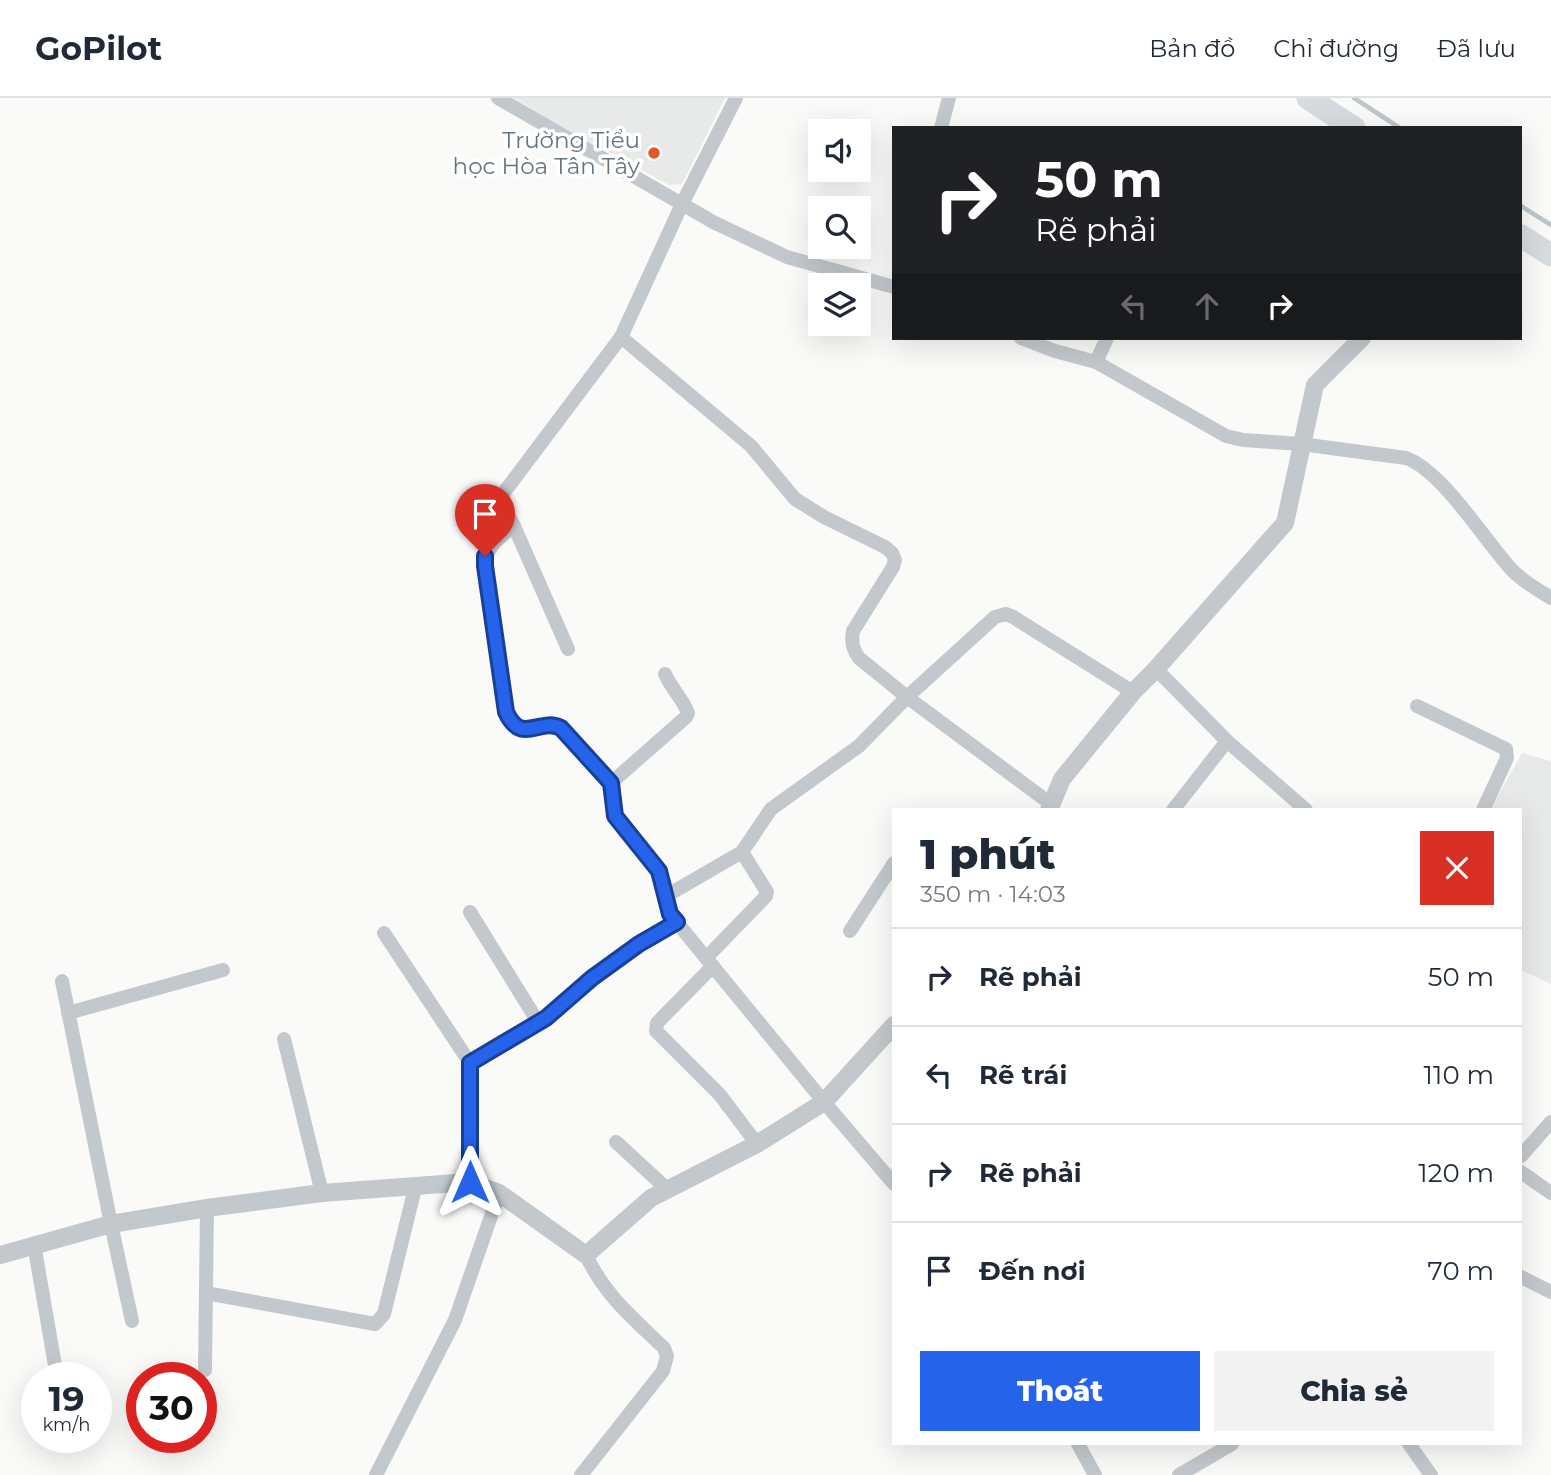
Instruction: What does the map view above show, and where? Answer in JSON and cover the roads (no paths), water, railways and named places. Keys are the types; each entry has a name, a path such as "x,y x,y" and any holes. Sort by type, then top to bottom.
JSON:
{"highway":[{"path":"1308,98 1351,126"},
{"path":"1522,237 1551,256"}],"street":[{"path":"498,98 725,228 787,257 892,286"},
{"path":"568,649 514,526 499,499 621,337 682,204 736,98"},
{"path":"942,126 949,98"},
{"path":"621,337 751,446 802,504 876,541 892,553 895,560 893,567 853,631 851,641 859,658 1050,807 1062,779 1133,692 1285,523 1315,385 1360,340"},
{"path":"1026,340 1096,362 1226,436 1416,461 1433,475 1513,570 1551,598"},
{"path":"1096,362 1106,340"},
{"path":"514,526 490,547 485,556 506,712 514,725 521,729 552,725 561,728 611,783 615,816 659,871 670,914 892,1182"},
{"path":"666,896 742,852 772,809 859,747 907,697 995,617 1006,614 1133,692"},
{"path":"1156,669 1227,741 1304,808"},
{"path":"611,783 688,713 665,674"},
{"path":"1418,706 1506,749 1507,758 1484,808"},
{"path":"1175,808 1227,741"},
{"path":"742,852 767,892 766,896 657,1023 656,1031 720,1095 758,1144"},
{"path":"850,931 892,866"},
{"path":"470,912 538,1022"},
{"path":"470,1063 538,1022 601,971 639,944 677,922"},
{"path":"384,933 470,1063 470,1182"},
{"path":"68,1013 223,970"},
{"path":"62,981 132,1321"},
{"path":"586,1255 651,1198 758,1144 824,1102 892,1027"},
{"path":"284,1039 322,1193"},
{"path":"1522,1155 1551,1122"},
{"path":"616,1142 667,1189"},
{"path":"1522,1173 1551,1194"},
{"path":"0,1255 111,1224 206,1208 322,1193 470,1182 499,1193 586,1255 608,1293 664,1348 667,1356 663,1371 581,1475"},
{"path":"206,1293 375,1324 384,1314 416,1184"},
{"path":"376,1475 455,1320 499,1193"},
{"path":"205,1362 206,1208"},
{"path":"34,1244 54,1362"},
{"path":"1522,1278 1551,1292"},
{"path":"1079,1445 1095,1475"},
{"path":"1179,1475 1230,1445"},
{"path":"1410,1445 1431,1475"}],"waterway":[{"path":"1354,98 1397,126"},
{"path":"1522,207 1551,225"}],"place":[{"name":"Trường Tiểu học Hòa Tân Tây","path":"654,153"}]}
